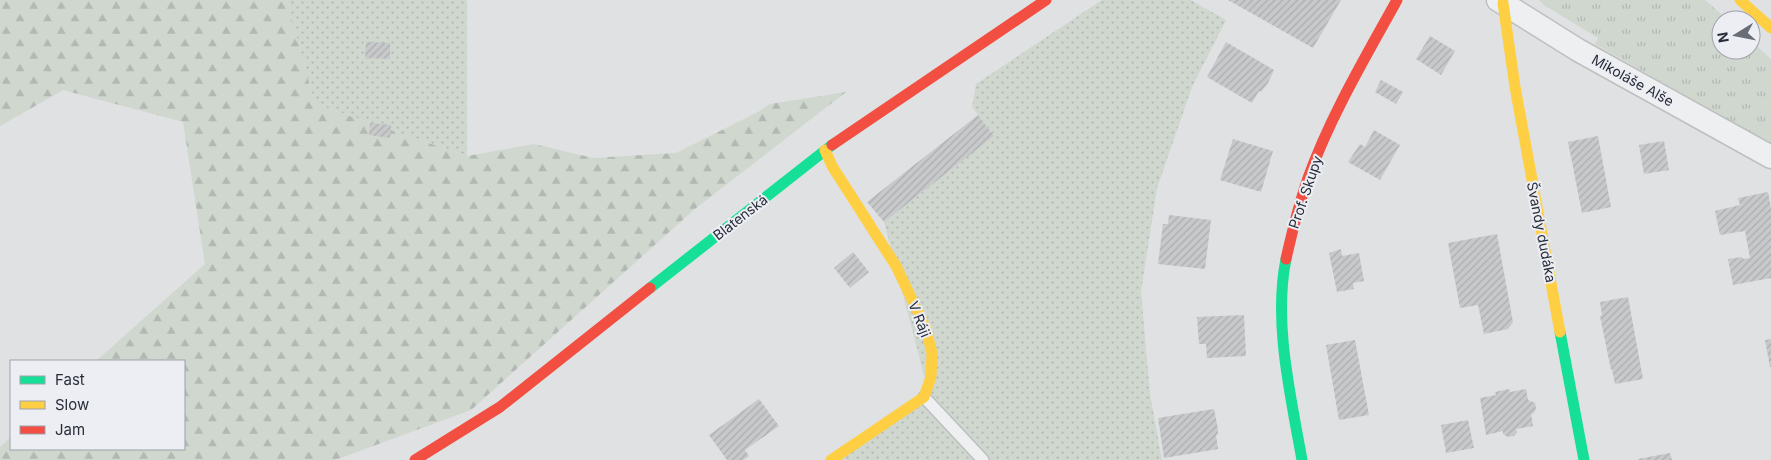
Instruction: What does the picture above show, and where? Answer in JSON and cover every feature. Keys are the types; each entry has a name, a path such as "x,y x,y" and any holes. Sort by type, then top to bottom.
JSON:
{"street":[{"name":"Blatenská","path":"415,460 442,445 500,407 825,150 1046,0"},
{"name":"Prof. Skupy","path":"1302,460 1283,338 1284,271 1295,215 1320,148 1359,69 1397,0"},
{"path":"1740,0 1771,28"},
{"name":"Mikoláše Alše","path":"1502,1 1578,50 1771,157"},
{"name":"Švandy dudáka","path":"1502,1 1515,87 1584,460"},
{"name":"V Ráji","path":"825,150 832,166 896,266 926,328 932,354 931,378 924,397"},
{"path":"831,460 924,397"}],"lane":[{"path":"924,397 983,460"}],"green space":[{"path":"0,0 287,0 315,104 467,156 534,144 593,158 676,153 758,112 770,104 846,92 696,208 471,410 335,460 0,460 0,447 10,438 10,450 185,450 185,360 97,360 205,264 183,122 63,90 0,126"},
{"path":"287,0 467,0 467,156 315,104"},
{"path":"1102,0 1191,0 1226,20 1192,87 1157,188 1141,292 1150,394 1162,460 841,460 929,394 884,222 994,136 972,107 976,84"},
{"path":"1539,0 1705,0 1716,10 1711,10 1711,60 1761,60 1761,50 1771,59 1771,144 1595,44 1598,38"}],"building":[{"path":"1228,0 1341,0 1313,48"},
{"path":"1430,36 1455,51 1441,75 1416,59"},
{"path":"366,42 390,43 390,59 365,58"},
{"path":"1226,42 1274,70 1268,83 1261,92 1259,91 1252,103 1207,77"},
{"path":"1381,80 1403,92 1396,104 1375,92"},
{"path":"978,115 994,136 884,222 867,202"},
{"path":"370,123 391,125 390,138 369,135"},
{"path":"1374,130 1400,145 1380,180 1348,162 1360,144 1365,147"},
{"path":"1598,136 1611,207 1582,213 1568,142"},
{"path":"1233,139 1273,151 1261,192 1220,180"},
{"path":"1664,141 1669,170 1644,174 1639,145"},
{"path":"1768,192 1771,208 1771,278 1733,285 1728,259 1750,258 1745,231 1720,235 1715,211 1740,205 1738,198"},
{"path":"1169,215 1211,220 1205,269 1158,264 1163,224 1168,224"},
{"path":"1497,234 1513,322 1508,329 1484,334 1478,305 1460,308 1448,243"},
{"path":"1341,249 1342,256 1359,253 1364,281 1353,283 1354,289 1337,292 1329,253"},
{"path":"853,252 869,272 850,288 834,268"},
{"path":"1628,297 1643,379 1615,384 1600,316 1602,315 1600,302"},
{"path":"1244,315 1246,356 1207,358 1206,344 1199,344 1197,317"},
{"path":"1771,339 1771,367 1770,367 1765,340"},
{"path":"1355,340 1369,415 1339,420 1326,345"},
{"path":"1509,389 1510,392 1526,389 1528,400 1535,403 1536,409 1531,414 1533,426 1516,429 1517,432 1514,436 1508,437 1503,434 1503,431 1486,435 1480,398 1496,395 1495,392"},
{"path":"759,399 779,426 745,450 749,456 743,460 727,460 709,435"},
{"path":"1214,409 1218,429 1218,434 1216,435 1218,449 1164,458 1158,418"},
{"path":"1468,420 1474,448 1446,453 1441,425"},
{"path":"1670,453 1672,460 1638,459"}],"traffic: fast":[{"path":"650,288 832,145"},
{"path":"1286,259 1281,309 1282,334 1302,460"},
{"path":"1560,332 1584,460"}],"traffic: slow":[{"path":"1740,0 1771,28"},
{"path":"1503,3 1515,87 1560,332"},
{"path":"825,150 832,166 896,266 926,329 932,353 931,377 924,397 831,460"}],"traffic: jam":[{"path":"832,145 1046,0"},
{"path":"1286,259 1293,228 1317,155 1349,87 1397,0"},
{"path":"415,460 500,407 650,288"}]}
